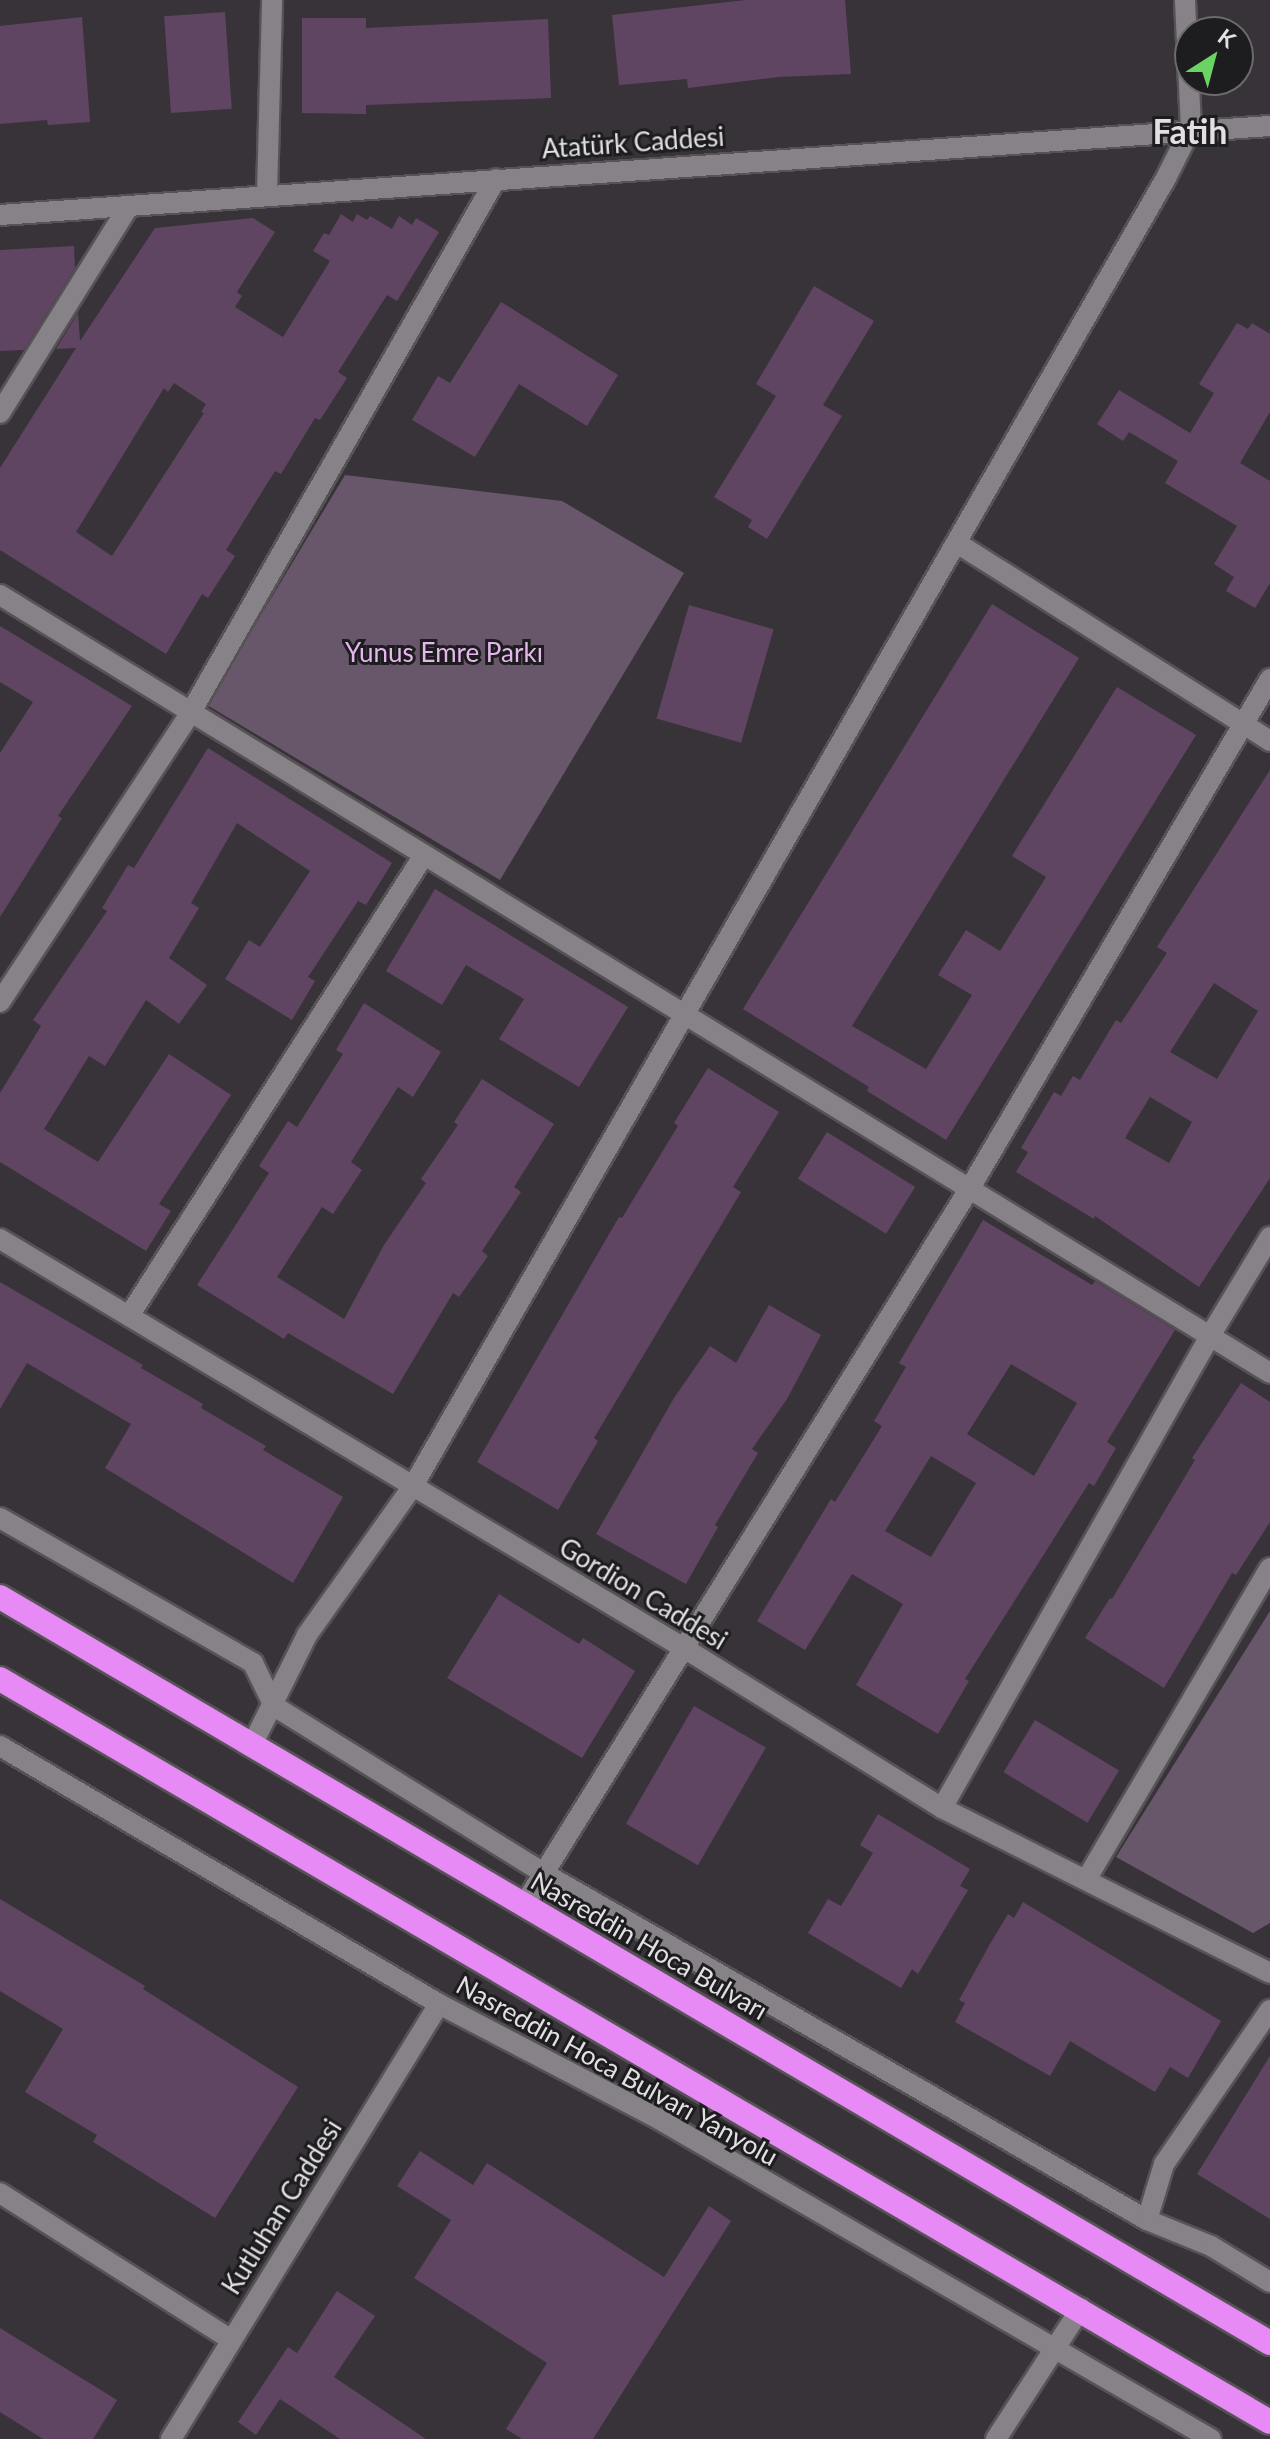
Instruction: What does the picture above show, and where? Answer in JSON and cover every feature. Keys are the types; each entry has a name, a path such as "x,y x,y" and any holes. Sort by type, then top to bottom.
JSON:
{"highway":[{"name":"Nasreddin Hoca Bulvarı","path":"0,1597 1270,2343"},
{"path":"0,1679 1081,2308 1270,2422"}],"street":[{"path":"267,195 272,0"},
{"path":"252,1745 307,1635 413,1486 1159,191 1191,128 1185,0"},
{"name":"Atatürk Caddesi","path":"0,215 1191,128 1270,126"},
{"path":"0,1002 191,712 496,179"},
{"path":"0,413 129,206"},
{"path":"957,543 1270,741"},
{"path":"0,595 1270,1373"},
{"path":"524,1905 970,1188 1270,679"},
{"path":"129,1316 424,855"},
{"path":"942,1808 1210,1336 1270,1237"},
{"name":"Gordion Caddesi","path":"0,1239 684,1648 942,1808 1270,1973"},
{"path":"0,1518 253,1663 274,1706 545,1874 1147,2220 1211,2246 1270,2282"},
{"path":"1086,1880 1270,1568"},
{"name":"Nasreddin Hoca Bulvarı Yanyolu","path":"0,1746 439,2004 657,2118 1211,2439"},
{"name":"Kutluhan Caddesi","path":"171,2439 439,2004"},
{"path":"1147,2220 1164,2164 1270,2010"},
{"path":"0,2193 230,2339"},
{"path":"996,2439 1081,2308"}],"green space":[{"name":"Yunus Emre Parkı","path":"345,475 562,501 684,573 500,880 207,705"},
{"path":"1270,1611 1270,1923 1253,1933 1116,1857"}],"building":[{"path":"746,0 845,0 851,74 778,77 688,88 687,79 619,85 612,15"},
{"path":"225,12 232,109 171,113 164,16"},
{"path":"82,17 90,122 48,125 47,120 0,124 0,26"},
{"path":"302,18 366,18 366,28 548,19 551,98 366,105 366,114 302,113"},
{"path":"341,214 353,222 357,214 367,220 370,216 392,229 399,216 412,225 416,218 439,232 397,301 387,295 338,372 347,378 320,420 315,418 281,474 275,471 226,550 235,556 208,598 202,594 166,654 0,550 0,468 76,348 56,349 78,313 80,341 155,228 253,218 275,232 237,292 242,296 235,307 283,337 330,261 313,251 324,233 329,235","holes":["174,383 206,404 201,412 204,413 112,556 76,532 164,388 168,392"]},
{"path":"74,246 75,268 24,350 0,351 0,250"},
{"path":"814,286 874,321 823,405 842,416 767,539 748,527 752,520 714,497 776,396 756,384"},
{"path":"501,302 618,375 587,426 519,384 475,457 412,420 438,376 450,383"},
{"path":"1237,323 1248,329 1252,323 1270,334 1270,412 1240,463 1270,481 1270,583 1255,608 1226,591 1234,577 1214,564 1237,526 1165,483 1178,461 1129,432 1123,441 1097,424 1119,390 1190,433 1214,393 1199,384"},
{"path":"992,604 1079,658 852,1026 926,1069 972,995 938,975 966,930 1000,951 1046,877 1012,856 1117,687 1196,735 946,1140 867,1091 869,1087 743,1009"},
{"path":"689,605 774,629 741,743 656,718"},
{"path":"0,626 132,706 58,816 62,818 0,917 0,753 33,702 0,682"},
{"path":"208,748 392,863 366,905 358,901 308,977 315,981 292,1020 225,979 249,940 260,947 310,871 237,823 191,903 199,908 169,958 207,985 179,1024 146,1000 105,1066 89,1056 44,1129 98,1162 169,1054 231,1095 159,1204 171,1211 146,1251 0,1162 0,1093 41,1026 33,1020 107,911 102,908 128,865 134,868"},
{"path":"1270,770 1270,1178 1199,1287 1095,1216 1094,1219 1016,1172 1028,1152 1021,1148 1054,1092 1061,1096 1073,1076 1080,1080 1116,1020 1121,1023 1167,953 1157,947","holes":["1214,983 1258,1011 1217,1079 1170,1052","1150,1097 1192,1122 1169,1163 1125,1138"]},
{"path":"435,889 628,1007 579,1087 499,1039 524,999 466,965 442,1005 386,971"},
{"path":"364,1003 441,1052 413,1097 398,1087 351,1162 362,1170 333,1214 322,1207 277,1277 344,1319 384,1245 426,1183 421,1179 458,1125 454,1122 482,1079 554,1124 514,1187 521,1192 482,1251 488,1256 459,1297 453,1293 393,1394 288,1333 284,1339 197,1285 269,1173 259,1166 288,1121 297,1127 343,1054 336,1050"},
{"path":"708,1068 779,1112 733,1187 741,1192 594,1438 598,1441 558,1510 477,1462 619,1217 622,1218 678,1126 674,1123"},
{"path":"827,1132 915,1187 886,1234 798,1179"},
{"path":"983,1220 1092,1285 1095,1281 1175,1330 1107,1442 1116,1448 1094,1486 1089,1483 965,1679 969,1681 938,1734 856,1685 903,1604 852,1574 805,1650 757,1621 831,1499 835,1502 882,1426 874,1421 906,1367 899,1363","holes":["1011,1364 1077,1403 1034,1476 967,1434","931,1456 976,1483 931,1557 885,1531"]},
{"path":"0,1282 143,1365 141,1368 203,1404 201,1408 266,1446 263,1450 343,1497 293,1583 105,1468 131,1424 27,1363 0,1409"},
{"path":"769,1305 821,1335 787,1399 752,1449 758,1453 715,1525 718,1527 686,1584 596,1534 674,1398 710,1346 736,1363"},
{"path":"1241,1383 1270,1402 1270,1522 1236,1575 1232,1573 1164,1688 1085,1638 1112,1599 1195,1460 1192,1458"},
{"path":"499,1594 579,1644 583,1638 635,1671 582,1758 447,1678"},
{"path":"694,1706 766,1748 698,1865 626,1824"},
{"path":"1035,1720 1119,1770 1088,1823 1004,1772"},
{"path":"878,1814 970,1869 960,1886 968,1890 918,1974 912,1969 901,1988 808,1933 828,1899 841,1906 873,1853 860,1845"},
{"path":"0,1899 145,1986 143,1989 298,2087 215,2218 93,2142 97,2135 25,2092 63,2029 0,1991"},
{"path":"1023,1902 1221,2021 1188,2078 1170,2067 1155,2092 1070,2041 1050,2076 955,2022 965,2003 959,2000 990,1944 1008,1914 1014,1918"},
{"path":"1270,2056 1270,2219 1197,2174"},
{"path":"420,2151 473,2185 487,2163 664,2277 709,2206 731,2221 593,2439 522,2439 506,2429 547,2363 414,2278 451,2220 397,2186"},
{"path":"337,2291 375,2316 334,2377 426,2439 340,2439 280,2399 256,2435 238,2422 288,2347 297,2353"},
{"path":"0,2328 117,2400 93,2439 43,2439 0,2412"}],"district":[{"name":"Fatih","path":"1190,131"}]}
